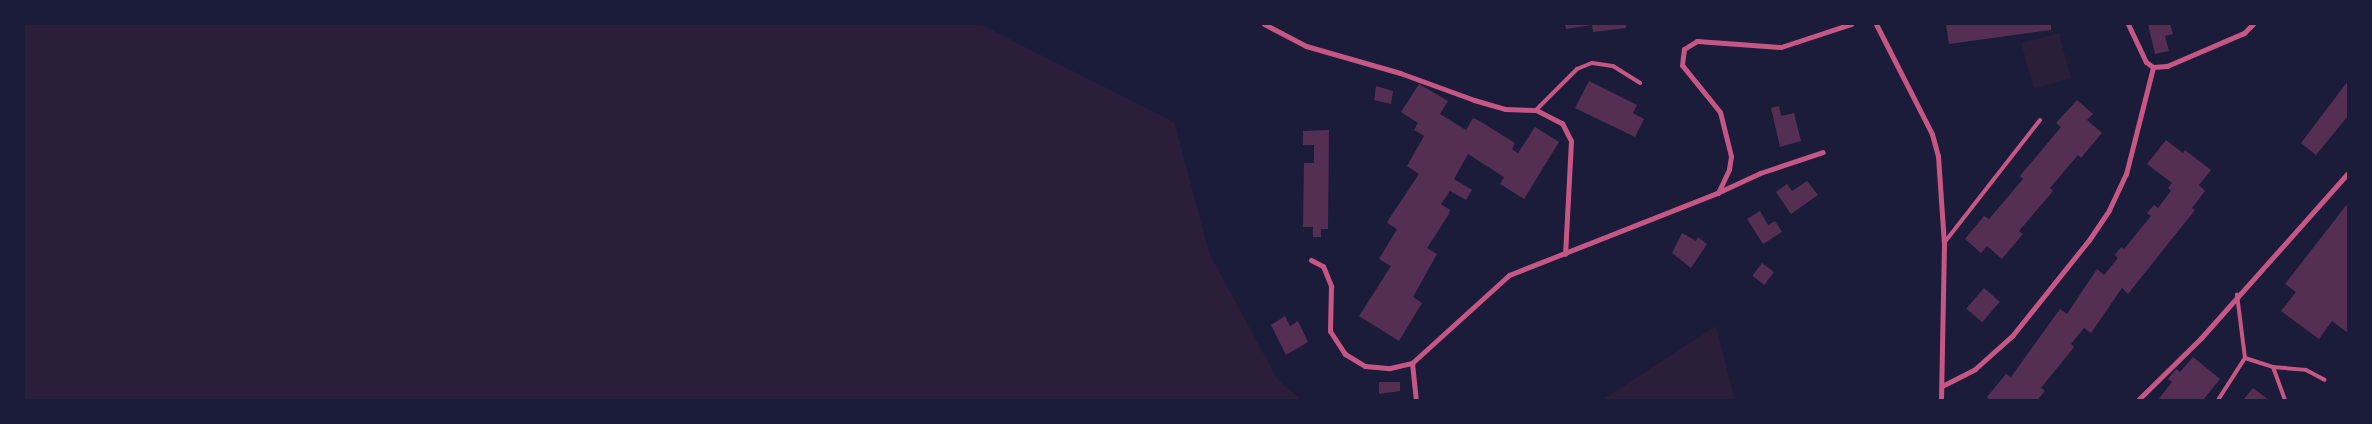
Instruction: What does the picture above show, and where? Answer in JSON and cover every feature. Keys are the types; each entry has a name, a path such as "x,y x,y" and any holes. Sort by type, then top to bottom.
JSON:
{"street":[{"path":"1264,24 1306,46 1400,73 1474,100 1506,109 1536,110 1562,123 1571,140 1565,254"},
{"path":"1717,194 1730,170 1731,156 1720,112 1682,65 1684,49 1697,41 1781,47 1851,24"},
{"path":"1876,24 1932,134 1938,156 1944,243 1941,400"},
{"path":"2128,24 2146,62 2153,67 2166,66 2244,33 2253,24"},
{"path":"1942,386 1975,369 2012,336 2089,240 2110,210 2126,174 2153,67"},
{"path":"1311,260 1323,266 1331,286 1330,331 1345,354 1364,366 1390,368 1412,363 1509,275 1717,194 1760,173 1823,152"},
{"path":"2138,400 2201,338 2237,295 2348,173"},
{"path":"1412,363 1416,400"}],"lane":[{"path":"1536,110 1577,69 1592,62 1612,66 1640,83"},
{"path":"1944,243 2040,120"},
{"path":"2218,400 2245,358 2237,295"},
{"path":"2245,358 2273,367 2306,370 2325,380"},
{"path":"2273,367 2285,400"}],"shaded area":[{"path":"24,24 980,24 1174,122 1210,255 1278,380 1301,400 24,400"},
{"path":"2059,33 2071,78 2033,88 2021,43"},
{"path":"1716,326 1735,400 1602,400"}],"building":[{"path":"1565,24 1626,24 1626,28 1593,32 1592,25 1566,29"},
{"path":"2051,24 2051,30 1949,44 1946,25"},
{"path":"2148,24 2170,24 2173,34 2165,36 2169,51 2155,54"},
{"path":"1589,81 1637,105 1633,113 1644,119 1635,137 1575,108"},
{"path":"2348,81 2348,116 2316,155 2301,143"},
{"path":"1419,84 1448,101 1440,114 1466,130 1473,118 1478,120 1515,143 1512,149 1518,153 1535,127 1559,142 1524,199 1500,184 1504,177 1468,154 1454,179 1472,190 1466,200 1450,191 1441,204 1450,210 1449,214 1427,248 1437,254 1413,297 1422,303 1399,341 1359,316 1391,266 1379,259 1397,229 1387,223 1419,174 1407,166 1424,136 1414,130 1418,123 1401,112"},
{"path":"1376,86 1393,91 1391,104 1374,100"},
{"path":"2077,100 2093,114 2087,120 2102,133 2081,158 2078,155 2050,188 2053,191 2019,231 2023,234 2002,259 1987,246 1981,253 1965,239 1984,216 1989,219 2023,179 2020,176 2061,127 2056,123"},
{"path":"1779,106 1781,116 1794,113 1801,141 1780,147 1771,108"},
{"path":"1329,130 1328,229 1321,229 1321,237 1313,237 1313,227 1303,227 1304,163 1314,163 1314,145 1303,145 1303,131"},
{"path":"2166,140 2183,153 2185,150 2211,170 2199,185 2205,191 2192,208 2195,210 2128,294 2122,288 2091,333 2084,328 2071,344 2074,347 2041,388 2045,391 2037,400 1990,400 1987,397 2006,374 2011,377 2060,309 2067,314 2097,269 2104,275 2118,258 2115,255 2121,247 2124,249 2151,216 2147,213 2154,205 2158,208 2171,191 2168,188 2172,183 2147,164"},
{"path":"1807,181 1818,195 1791,214 1776,192 1787,184 1792,191"},
{"path":"2348,203 2348,333 2332,321 2319,339 2281,311 2296,292 2285,284"},
{"path":"1760,211 1768,225 1775,221 1782,232 1763,244 1747,219"},
{"path":"1682,233 1696,241 1698,237 1707,244 1691,268 1672,253"},
{"path":"1762,263 1774,272 1764,285 1752,276"},
{"path":"1984,288 2000,302 1982,322 1966,308"},
{"path":"1285,316 1290,326 1298,321 1308,342 1286,355 1271,325"},
{"path":"2193,357 2220,379 2203,400 2158,400 2172,382 2168,379 2176,369 2180,372"},
{"path":"1379,382 1400,382 1400,391 1379,394"},
{"path":"2253,388 2269,400 2243,400"}]}
